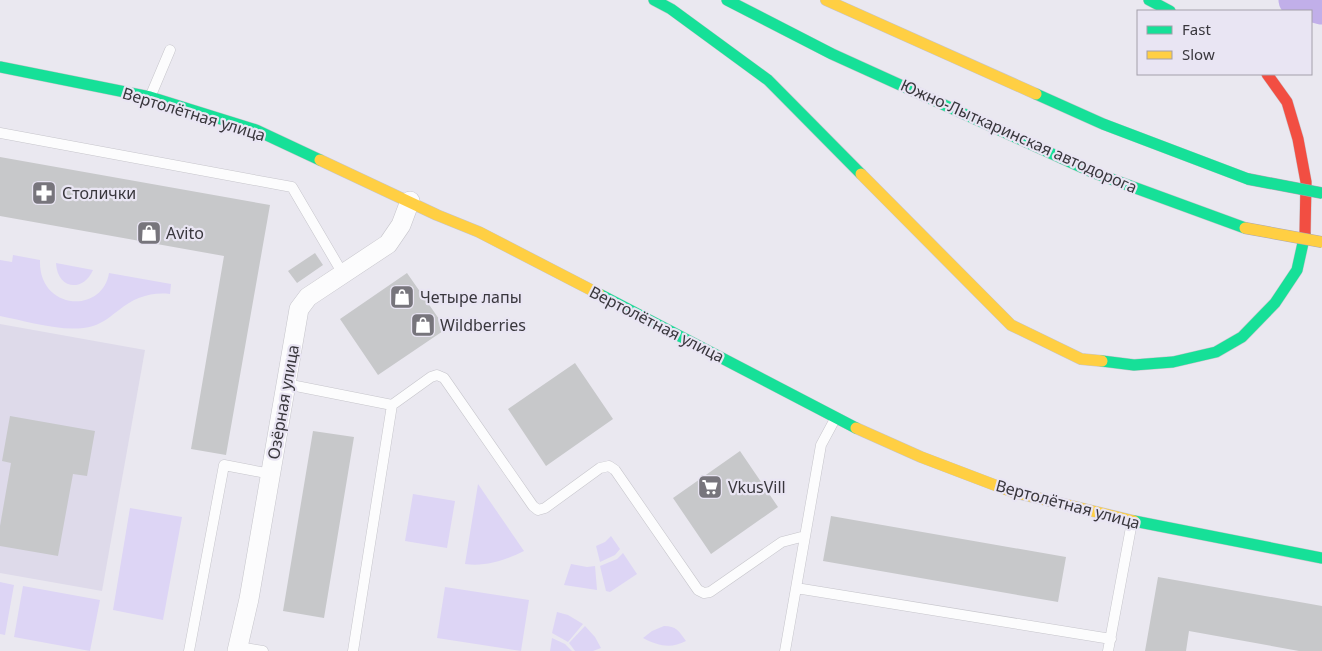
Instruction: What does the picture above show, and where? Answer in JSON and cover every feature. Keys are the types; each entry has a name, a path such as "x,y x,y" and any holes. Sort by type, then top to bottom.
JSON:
{"main road":[{"path":"654,0 671,9 768,80 1011,325 1081,359 1134,365 1173,362 1216,352 1242,337 1275,304 1297,270 1306,234 1306,182 1298,139 1286,102 1268,75"},
{"name":"Южно-Лыткаринская автодорога","path":"727,0 832,54 1092,172 1245,228 1322,242"},
{"path":"826,0 1104,124 1248,179 1322,193"},
{"path":"1149,0 1168,10"},
{"name":"Вертолётная улица","path":"0,67 150,97 256,130 488,237 835,418 921,457 1013,492 1132,521 1322,558"}],"street":[{"name":"Озёрная улица","path":"237,649 249,599 299,310 308,297 388,244 401,225 410,201"}],"lane":[{"path":"150,97 170,50"},
{"path":"0,133 292,187 343,274"},
{"path":"352,651 392,405 431,377 437,375 444,378 533,506 538,510 545,508 600,468 609,466 615,470 698,590 704,593 710,592 782,542 805,536"},
{"path":"286,384 392,405"},
{"path":"784,651 821,445 835,418"},
{"path":"189,651 224,466 270,474"},
{"path":"1108,651 1132,521"},
{"path":"796,588 1110,639"},
{"path":"237,649 263,651"}],"shaded area":[{"path":"13,255 40,260 42,277 49,289 59,297 71,301 84,301 95,296 104,287 109,273 171,284 170,294 149,295 136,299 100,323 82,328 59,328 0,316 0,260 12,262"},
{"path":"56,263 93,270 83,282 71,285 61,278 57,272"},
{"path":"0,324 145,350 102,591 0,573"},
{"path":"478,484 524,551 496,562 473,565 465,564"},
{"path":"413,494 455,501 447,548 405,541"},
{"path":"130,508 182,517 163,620 113,610"},
{"path":"611,536 620,549 615,555 600,562 596,546 605,542"},
{"path":"623,553 637,574 610,592 606,591 600,566 617,559"},
{"path":"571,564 587,567 595,566 597,590 564,585"},
{"path":"0,582 14,585 5,635 0,634"},
{"path":"23,586 100,600 90,651 14,637"},
{"path":"445,587 529,600 521,651 437,638"},
{"path":"557,612 568,615 583,624 568,642 552,633"},
{"path":"585,626 595,637 601,648 593,651 575,651 569,643"},
{"path":"664,626 677,630 686,641 664,646 643,638 652,631"},
{"path":"552,638 565,644 572,651 550,651"}],"building":[{"path":"0,157 270,205 226,455 191,449 224,256 0,216"},
{"path":"315,253 323,265 297,283 288,271"},
{"path":"407,273 446,329 378,375 340,319"},
{"path":"575,363 613,419 546,466 508,409"},
{"path":"10,416 95,431 87,476 73,474 58,556 0,546 0,526 11,463 2,461"},
{"path":"313,431 354,437 324,618 283,611"},
{"path":"740,451 778,507 711,554 673,498"},
{"path":"831,516 1066,557 1058,602 823,561"},
{"path":"1158,577 1322,606 1322,651 1299,651 1189,631 1186,651 1145,651"}],"waterway":[{"path":"1296,0 1322,7"}],"traffic: fast":[{"path":"654,0 671,9 768,80 861,174"},
{"path":"727,0 832,54 1092,172 1245,228"},
{"path":"1149,0 1168,10"},
{"path":"0,67 150,97 256,130 320,160"},
{"path":"1036,94 1103,124 1248,179"},
{"path":"1248,179 1322,193"},
{"path":"1102,361 1134,365 1173,362 1216,352 1242,337 1275,303 1297,270 1305,234"},
{"path":"599,294 856,428"},
{"path":"1134,521 1322,558"}],"traffic: slow":[{"path":"826,0 1036,94"},
{"path":"320,160 437,215 479,232 599,294"},
{"path":"861,174 1011,325 1081,359 1102,361"},
{"path":"1245,228 1322,242"},
{"path":"856,428 921,457 1013,492 1134,521"}],"traffic: jam":[{"path":"1268,75 1287,102 1298,139 1306,182 1305,234"}],"place":[{"name":"Столички","path":"44,193"},
{"name":"Avito","path":"149,233"},
{"name":"Четыре лапы","path":"402,297"},
{"name":"Wildberries","path":"423,325"},
{"name":"VkusVill","path":"710,487"}]}
